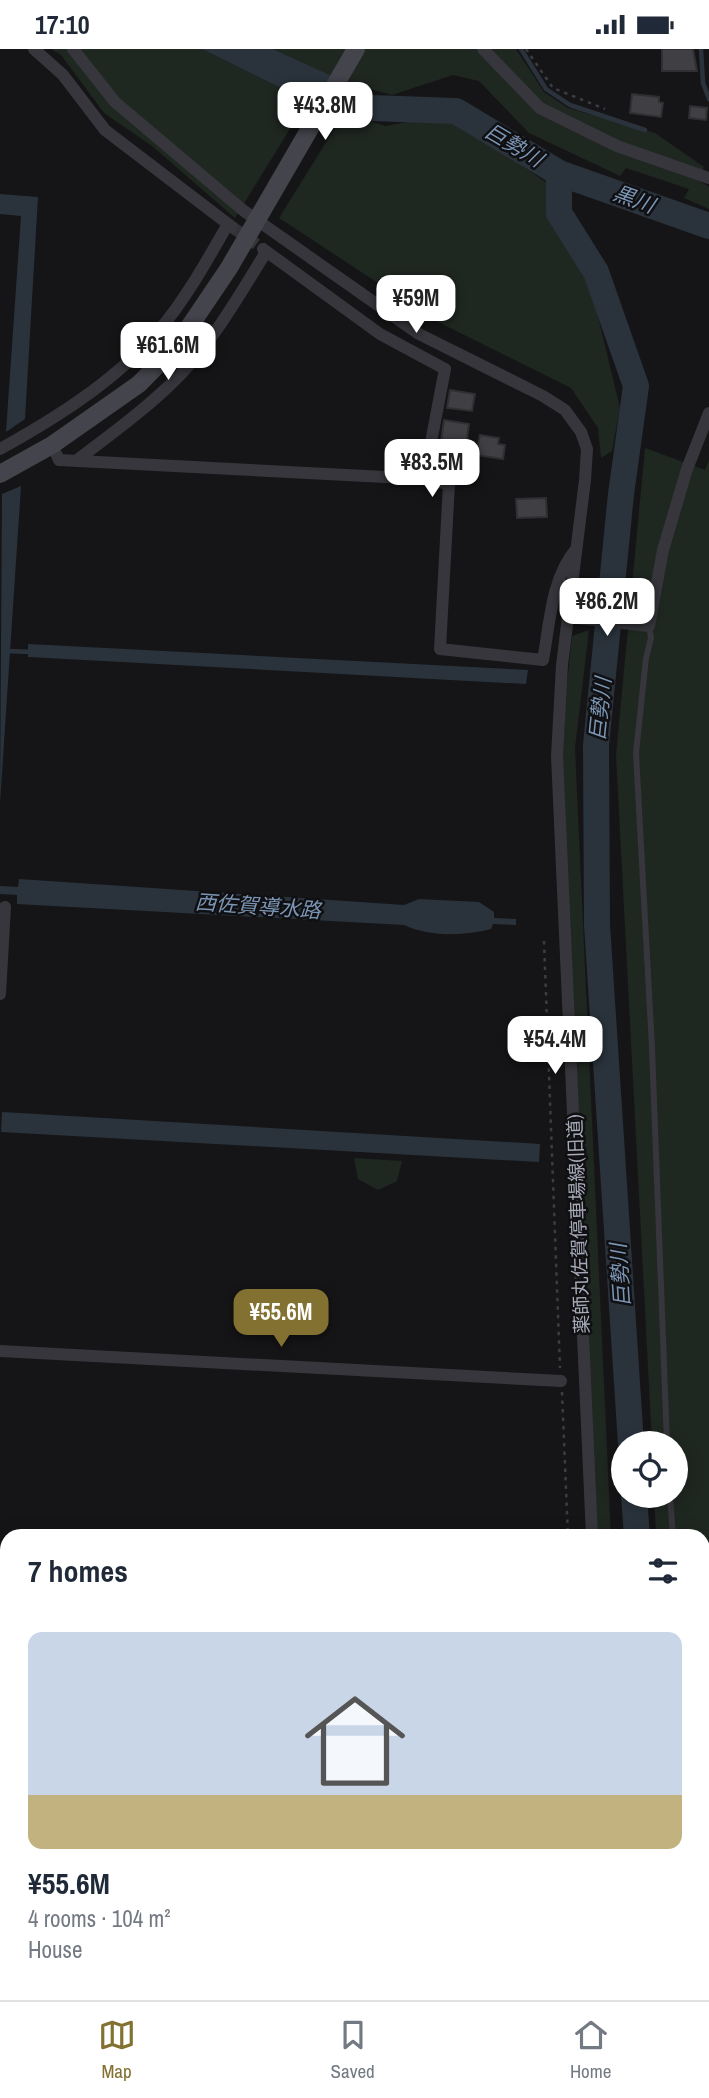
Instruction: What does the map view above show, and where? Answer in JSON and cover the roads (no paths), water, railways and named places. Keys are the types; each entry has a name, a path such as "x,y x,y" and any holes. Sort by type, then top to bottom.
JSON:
{"main road":[{"path":"0,474 52,445 139,384 177,345 202,311 259,218 356,49"}],"street":[{"path":"0,449 58,417 127,363 183,299 230,225 110,134 63,75 34,49"},
{"name":"薬師丸佐賀停車場線(旧道)","path":"73,49 115,102 259,218 419,334 521,383 565,410 581,432 587,449 558,725 558,803 592,1529"},
{"path":"483,49 540,108 617,146 709,178"},
{"path":"76,461 179,376 219,327 265,250 380,334 445,369 424,479"},
{"path":"568,617 649,626 663,550 687,470 709,413"},
{"path":"52,445 59,460 424,479 449,484 440,649 543,660 563,565 576,549"},
{"path":"0,994 5,907"},
{"path":"0,1351 561,1381"}],"lane":[{"path":"649,626 651,638 646,658 636,753 652,1048 667,1431"},
{"path":"671,1508 672,1529"}],"water":[{"path":"202,49 264,49 320,75 307,101"},
{"path":"0,194 38,197 25,419 6,432 21,216 0,214"},
{"path":"21,486 0,803 2,494"},
{"path":"28,644 528,670 526,684 28,657"},
{"name":"西佐賀導水路","path":"19,879 404,905 419,899 479,902 494,912 494,918 516,919 516,925 493,924 491,929 447,934 425,932 404,925 17,904 17,895 0,894 0,886 18,887"},
{"path":"2,1112 540,1144 539,1162 1,1132"}],"waterway":[{"name":"巨勢川","path":"241,49 371,108 456,111 559,173 709,226"},
{"path":"521,49 546,89 570,105 645,130"},
{"path":"701,49 703,83 709,99"},
{"name":"巨勢川","path":"559,173 559,213 596,272 636,386 621,494 596,745 597,925 630,1431"},
{"path":"6,651 33,652"},
{"name":"巨勢川","path":"635,1508 636,1529"}],"tunnel":[{"path":"232,227 263,249"}],"water label":[{"name":"黒川","path":"634,199"}]}
